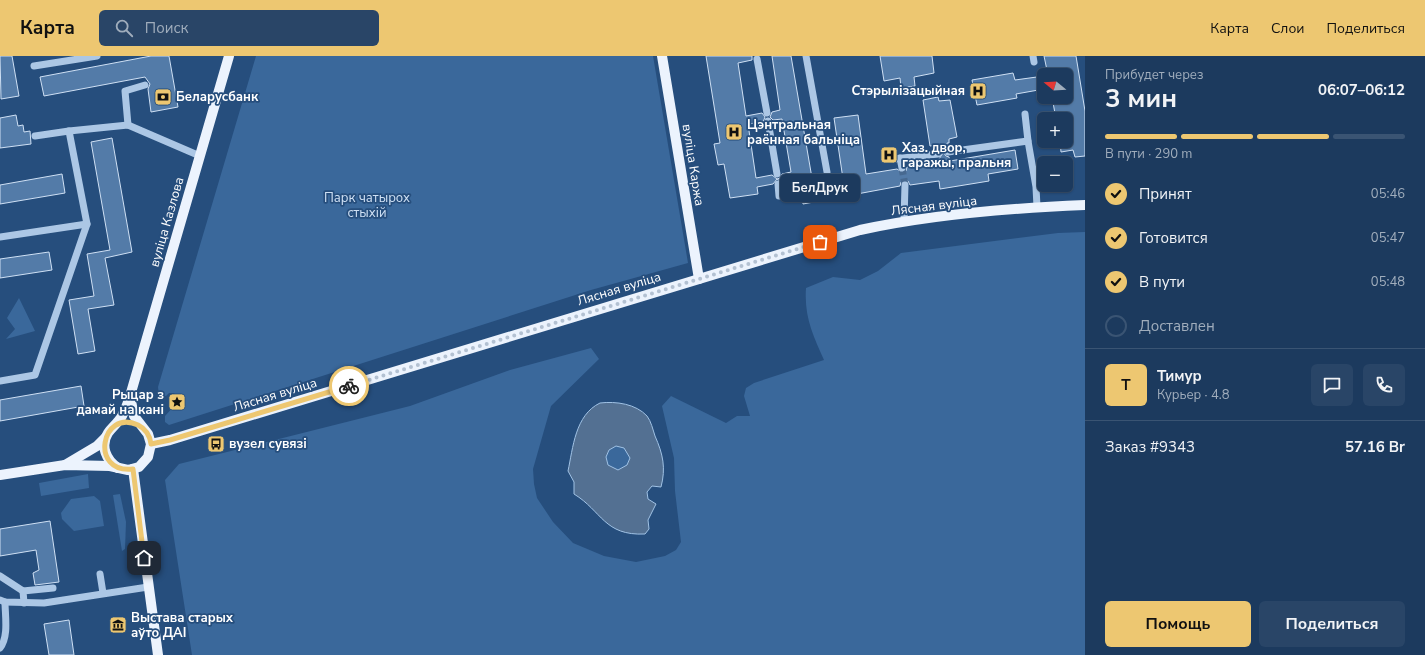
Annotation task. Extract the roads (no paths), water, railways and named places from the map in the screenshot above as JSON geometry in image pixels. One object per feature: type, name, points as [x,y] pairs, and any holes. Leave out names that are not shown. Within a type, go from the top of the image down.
[{"type":"main road","name":"вуліца Казлова","points":[[114,426],[122,415],[130,396],[229,56]]},
{"type":"main road","name":"вуліца Каржа","points":[[662,56],[699,279]]},
{"type":"main road","name":"Лясная вуліца","points":[[151,444],[170,440],[827,240],[904,220],[1037,207],[1085,205]]},
{"type":"main road","points":[[0,475],[65,464],[133,469],[144,463],[148,457],[151,444],[148,434],[140,426],[134,416],[130,396]]},
{"type":"main road","points":[[65,464],[97,446],[114,426],[127,422],[140,426]]},
{"type":"main road","points":[[105,438],[104,450],[106,456],[113,465],[118,468]]},
{"type":"main road","points":[[133,469],[158,655]]},
{"type":"lane","points":[[34,66],[97,56]]},
{"type":"lane","points":[[806,56],[827,172]]},
{"type":"lane","points":[[757,59],[766,113]]},
{"type":"lane","points":[[128,126],[126,91],[145,86]]},
{"type":"lane","points":[[1024,114],[1036,187],[1037,207]]},
{"type":"lane","points":[[768,121],[778,174]]},
{"type":"lane","points":[[35,136],[69,131],[128,126],[200,156]]},
{"type":"lane","points":[[0,381],[35,374],[87,224],[69,131]]},
{"type":"lane","points":[[948,152],[1028,141]]},
{"type":"lane","points":[[902,168],[897,159],[938,154]]},
{"type":"lane","points":[[778,184],[779,196]]},
{"type":"lane","points":[[904,220],[905,185]]},
{"type":"lane","points":[[0,237],[87,224]]},
{"type":"lane","points":[[100,574],[103,593]]},
{"type":"lane","points":[[0,576],[23,591],[52,588]]},
{"type":"lane","points":[[0,648],[3,644],[5,630],[2,601],[44,604],[103,593],[148,587]]},
{"type":"lane","points":[[23,591],[24,603]]},
{"type":"tunnel","points":[[902,168],[905,185]]},
{"type":"place","name":"Стэрылізацыйная","points":[[978,91]]},
{"type":"place","name":"Беларусбанк","points":[[163,97]]},
{"type":"place","name":"Цэнтральная раённая бальніца","points":[[734,132]]},
{"type":"place","name":"Хаз. двор, гаражы, пральня","points":[[889,155]]},
{"type":"place","name":"БелДрук","points":[[820,242]]},
{"type":"place","name":"Рыцар з дамай на кані","points":[[177,402]]},
{"type":"place","name":"вузел сувязі","points":[[216,444]]},
{"type":"place","name":"Выстава старых аўто ДАІ","points":[[118,625]]},
{"type":"park label","name":"Парк чатырох стыхій","points":[[367,206]]}]
